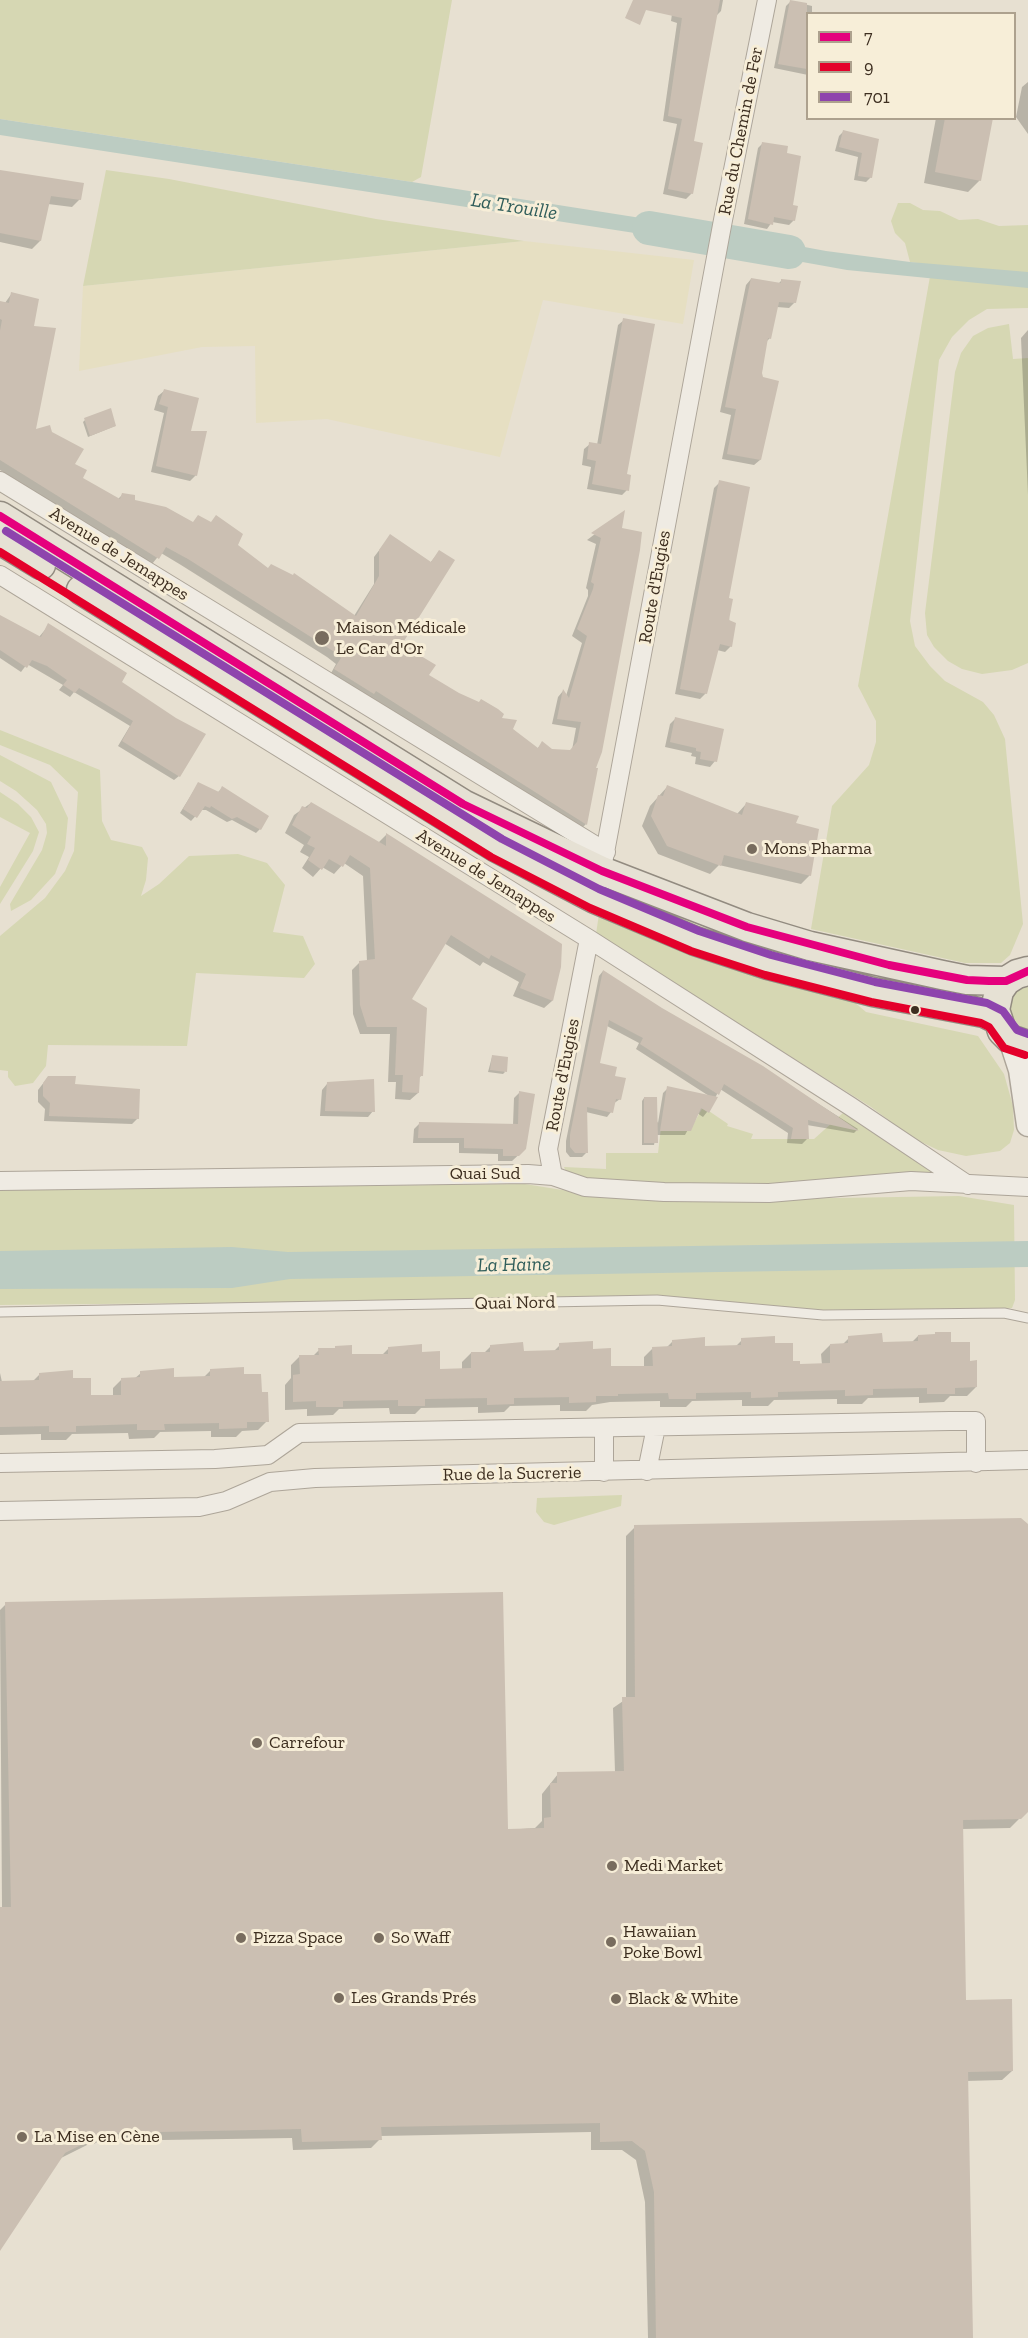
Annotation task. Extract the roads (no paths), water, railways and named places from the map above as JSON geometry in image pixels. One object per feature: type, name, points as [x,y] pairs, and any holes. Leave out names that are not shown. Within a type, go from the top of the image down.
[{"type":"main road","name":"Avenue de Jemappes","points":[[0,516],[463,804],[604,862],[747,927],[810,946],[942,975],[1017,976]]},
{"type":"main road","name":"Avenue de Jemappes","points":[[0,540],[452,821],[594,905],[768,965],[873,992],[984,1013],[1011,1034]]},
{"type":"main road","points":[[1011,1034],[995,1000],[1017,976]]},
{"type":"street","name":"Rue du Chemin de Fer","points":[[716,262],[767,0]]},
{"type":"street","name":"Route d'Eugies","points":[[594,905],[604,862],[716,262]]},
{"type":"street","name":"Avenue de Jemappes","points":[[0,481],[604,862]]},
{"type":"street","name":"Avenue de Jemappes","points":[[0,575],[589,939],[850,1106],[968,1185]]},
{"type":"street","name":"Route d'Eugies","points":[[553,1176],[548,1149],[589,939]]},
{"type":"street","points":[[1011,1034],[1020,1070],[1028,1125]]},
{"type":"street","name":"Quai Sud","points":[[0,1181],[425,1174],[553,1176],[585,1187],[664,1192],[769,1193],[911,1181],[1028,1187]]},
{"type":"street","points":[[0,1463],[214,1459],[268,1455],[299,1433],[976,1421],[976,1463]]},
{"type":"street","points":[[647,1471],[656,1427]]},
{"type":"street","points":[[604,1429],[604,1472]]},
{"type":"street","name":"Rue de la Sucrerie","points":[[0,1511],[199,1508],[226,1501],[270,1482],[315,1478],[1028,1460]]},
{"type":"lane","name":"Quai Nord","points":[[0,1312],[657,1300],[823,1315],[1004,1313],[1028,1318]]},
{"type":"water","points":[[0,119],[698,227],[693,242],[0,135]]},
{"type":"water","points":[[745,236],[826,251],[910,262],[1028,272],[1028,288],[847,270],[741,251]]},
{"type":"water","name":"La Haine","points":[[1028,1241],[1028,1267],[290,1279],[232,1288],[0,1289],[0,1251],[232,1247],[288,1252]]},
{"type":"waterway","name":"La Trouille","points":[[649,228],[789,252]]},
{"type":"place","name":"Maison Médicale Le Car d'Or","points":[[322,638]]},
{"type":"place","name":"Mons Pharma","points":[[752,849]]},
{"type":"place","name":"Carrefour","points":[[257,1743]]},
{"type":"place","name":"Medi Market","points":[[612,1866]]},
{"type":"place","name":"Pizza Space","points":[[241,1938]]},
{"type":"place","name":"So Waff","points":[[379,1938]]},
{"type":"place","name":"Hawaiian Poke Bowl","points":[[611,1942]]},
{"type":"place","name":"Les Grands Prés","points":[[339,1998]]},
{"type":"place","name":"Black & White","points":[[616,1999]]},
{"type":"place","name":"La Mise en Cène","points":[[22,2137]]}]
